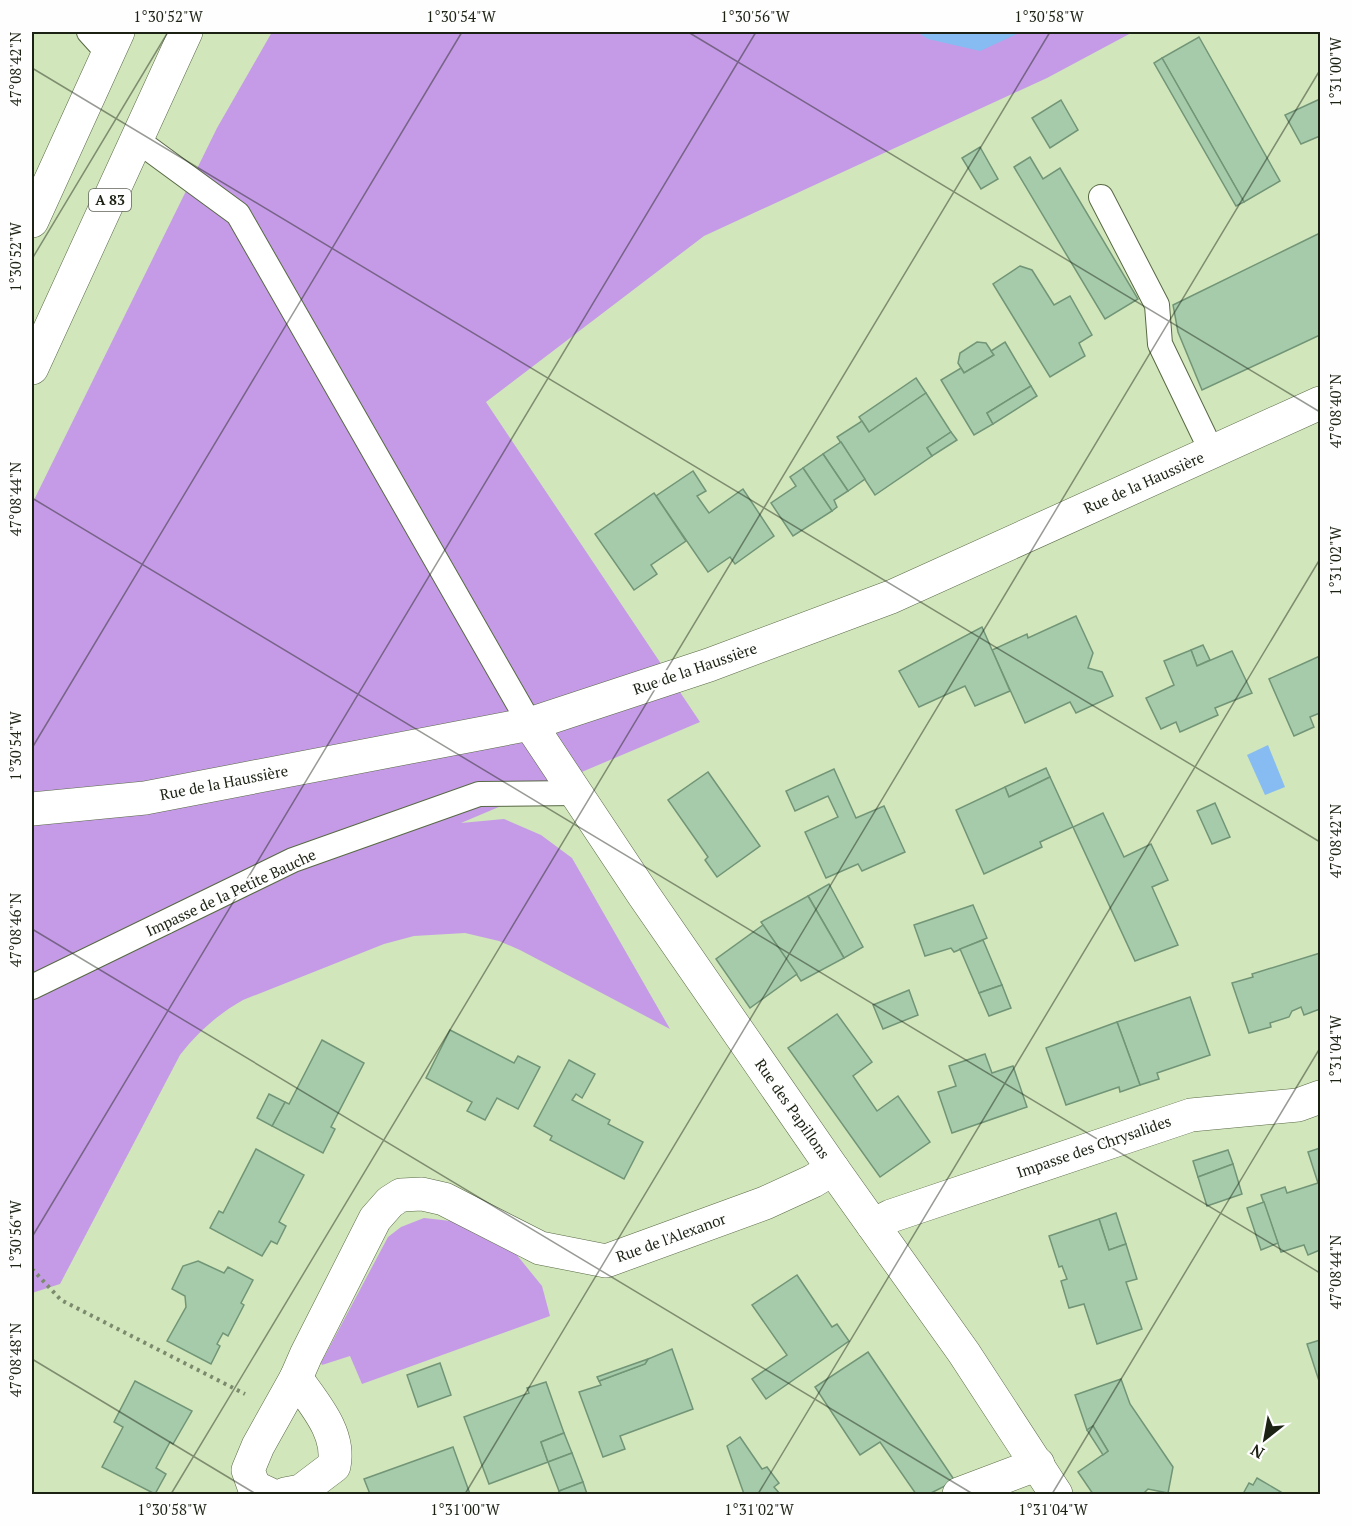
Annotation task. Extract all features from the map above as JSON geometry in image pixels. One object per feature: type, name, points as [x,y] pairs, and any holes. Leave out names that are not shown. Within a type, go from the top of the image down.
[{"type":"main road","name":"A 83","points":[[32,368],[186,32]]},
{"type":"main road","points":[[32,221],[105,39]]},
{"type":"main road","name":"Rue de la Haussière","points":[[32,809],[145,798],[530,724],[709,665],[891,597],[1320,403]]},
{"type":"main road","name":"Rue des Papillons","points":[[530,724],[833,1169],[964,1353],[1056,1494]]},
{"type":"main road","name":"Impasse des Chrysalides","points":[[873,1224],[1191,1115],[1298,1105],[1320,1097]]},
{"type":"main road","name":"Rue de l'Alexanor","points":[[269,1494],[254,1487],[248,1470],[258,1446],[296,1378],[375,1219],[390,1202],[401,1196],[422,1194],[444,1199],[540,1248],[606,1261],[765,1203],[833,1169]]},
{"type":"main road","points":[[285,1494],[301,1491],[334,1466],[336,1454],[333,1438],[318,1408],[296,1378]]},
{"type":"main road","points":[[959,1494],[1038,1464]]},
{"type":"lane","points":[[137,140],[238,214],[530,724]]},
{"type":"lane","points":[[1101,197],[1157,306],[1160,344],[1212,452]]},
{"type":"lane","name":"Impasse de la Petite Bauche","points":[[32,987],[293,860],[479,794],[576,793]]},
{"type":"path","points":[[32,1269],[61,1300],[277,1411]]},
{"type":"shaded area","points":[[272,32],[1133,32],[1047,78],[704,236],[486,402],[700,722],[461,823],[504,819],[541,835],[572,858],[670,1029],[520,950],[499,941],[465,933],[414,936],[384,944],[243,1000],[209,1024],[180,1055],[60,1284],[32,1293],[32,504],[217,128]]},
{"type":"shaded area","points":[[424,1218],[451,1221],[516,1254],[542,1286],[550,1316],[362,1384],[350,1356],[322,1365],[321,1363],[388,1237],[401,1227]]},
{"type":"water","points":[[917,32],[1021,32],[980,51],[928,39]]},
{"type":"water","points":[[1268,745],[1285,787],[1265,795],[1247,755]]},
{"type":"building","points":[[1199,37],[1280,181],[1244,202],[1162,58]]},
{"type":"building","points":[[1162,58],[1244,202],[1236,206],[1154,63]]},
{"type":"building","points":[[1320,99],[1320,136],[1301,144],[1285,115]]},
{"type":"building","points":[[1061,100],[1078,130],[1050,148],[1032,118]]},
{"type":"building","points":[[980,147],[998,179],[981,189],[962,158]]},
{"type":"building","points":[[1030,157],[1043,179],[1060,168],[1138,299],[1105,319],[1014,167]]},
{"type":"building","points":[[1320,233],[1320,335],[1202,390],[1178,332],[1173,305]]},
{"type":"building","points":[[1020,266],[1032,270],[1054,305],[1070,296],[1092,335],[1079,343],[1085,356],[1050,377],[993,284]]},
{"type":"building","points":[[977,342],[986,343],[994,355],[964,373],[958,363],[960,353]]},
{"type":"building","points":[[1005,342],[1031,386],[987,413],[993,424],[974,435],[941,380],[961,368],[964,373],[994,355],[991,351]]},
{"type":"building","points":[[916,378],[926,393],[869,432],[859,417]]},
{"type":"building","points":[[1031,386],[1037,396],[993,424],[987,413]]},
{"type":"building","points":[[926,393],[951,432],[927,448],[932,456],[875,495],[837,437],[862,421],[869,432]]},
{"type":"building","points":[[951,432],[957,440],[932,456],[927,448]]},
{"type":"building","points":[[841,442],[865,479],[848,491],[823,454]]},
{"type":"building","points":[[823,454],[848,491],[834,500],[837,507],[832,511],[803,468]]},
{"type":"building","points":[[803,468],[832,511],[793,536],[771,503],[796,486],[790,477]]},
{"type":"building","points":[[693,471],[706,491],[697,496],[709,513],[743,489],[774,536],[735,564],[730,557],[708,572],[656,496]]},
{"type":"building","points":[[654,493],[686,541],[651,565],[657,574],[634,590],[595,534]]},
{"type":"building","points":[[1076,616],[1093,653],[1088,668],[1102,672],[1113,696],[1076,713],[1070,702],[1025,723],[992,650],[1027,634],[1028,638]]},
{"type":"building","points":[[982,627],[1010,691],[975,706],[965,686],[919,707],[899,671]]},
{"type":"building","points":[[1203,645],[1210,660],[1197,666],[1191,650]]},
{"type":"building","points":[[1191,650],[1197,666],[1232,651],[1252,693],[1215,708],[1218,715],[1180,732],[1176,722],[1161,729],[1146,698],[1174,685],[1164,661]]},
{"type":"building","points":[[1320,656],[1320,713],[1310,717],[1314,727],[1294,736],[1269,679]]},
{"type":"building","points":[[1046,768],[1050,777],[1009,797],[1005,787]]},
{"type":"building","points":[[834,769],[856,818],[884,806],[905,852],[862,871],[858,864],[826,878],[805,832],[838,817],[828,796],[795,811],[786,791]]},
{"type":"building","points":[[708,772],[760,846],[717,877],[705,860],[708,857],[668,800]]},
{"type":"building","points":[[1050,777],[1073,827],[1040,842],[1042,847],[984,874],[956,810],[1005,787],[1009,797]]},
{"type":"building","points":[[1215,803],[1230,837],[1212,844],[1197,811]]},
{"type":"building","points":[[1103,813],[1124,857],[1151,844],[1168,880],[1152,887],[1178,945],[1135,961],[1073,827]]},
{"type":"building","points":[[829,884],[863,947],[844,958],[808,896]]},
{"type":"building","points":[[808,896],[844,958],[801,981],[761,922]]},
{"type":"building","points":[[973,905],[987,938],[954,952],[951,948],[925,956],[914,925]]},
{"type":"building","points":[[763,925],[797,974],[750,1008],[716,959]]},
{"type":"building","points":[[983,940],[1002,985],[979,993],[960,949]]},
{"type":"building","points":[[1320,953],[1320,1009],[1304,1015],[1301,1007],[1292,1011],[1289,1017],[1270,1023],[1271,1027],[1249,1033],[1232,983],[1253,977],[1252,974]]},
{"type":"building","points":[[1002,985],[1011,1008],[989,1016],[979,993]]},
{"type":"building","points":[[909,990],[918,1015],[883,1029],[873,1005]]},
{"type":"building","points":[[1190,997],[1210,1055],[1157,1073],[1159,1079],[1140,1085],[1117,1022]]},
{"type":"building","points":[[837,1014],[872,1062],[853,1076],[877,1111],[898,1096],[930,1142],[880,1177],[788,1048]]},
{"type":"building","points":[[1117,1022],[1140,1085],[1120,1092],[1119,1087],[1066,1105],[1046,1048]]},
{"type":"building","points":[[450,1030],[514,1063],[518,1056],[540,1067],[518,1109],[497,1098],[485,1120],[467,1111],[472,1102],[426,1078]]},
{"type":"building","points":[[322,1040],[364,1063],[331,1127],[335,1129],[323,1153],[272,1126],[285,1102],[289,1104]]},
{"type":"building","points":[[985,1054],[992,1073],[1013,1066],[1027,1107],[952,1133],[938,1092],[956,1086],[949,1066]]},
{"type":"building","points":[[569,1060],[595,1074],[582,1098],[576,1094],[572,1100],[610,1120],[608,1124],[643,1142],[624,1179],[550,1140],[552,1136],[534,1126]]},
{"type":"building","points":[[269,1094],[285,1102],[272,1126],[257,1118]]},
{"type":"building","points":[[1320,1148],[1320,1250],[1308,1255],[1304,1245],[1281,1252],[1261,1195],[1285,1187],[1287,1193],[1318,1183],[1308,1152]]},
{"type":"building","points":[[256,1149],[304,1175],[279,1222],[286,1226],[277,1244],[271,1241],[262,1256],[210,1228],[219,1211],[223,1213]]},
{"type":"building","points":[[1228,1150],[1233,1164],[1198,1177],[1193,1161]]},
{"type":"building","points":[[1233,1164],[1242,1194],[1207,1206],[1198,1177]]},
{"type":"building","points":[[1264,1202],[1278,1243],[1261,1250],[1247,1208]]},
{"type":"building","points":[[1116,1213],[1126,1244],[1109,1250],[1099,1219]]},
{"type":"building","points":[[1099,1219],[1109,1250],[1126,1244],[1137,1279],[1126,1282],[1142,1329],[1097,1344],[1084,1304],[1069,1308],[1061,1281],[1067,1279],[1062,1266],[1059,1267],[1049,1236]]},
{"type":"building","points":[[198,1261],[224,1273],[228,1267],[253,1280],[241,1303],[244,1305],[228,1336],[223,1333],[217,1344],[220,1346],[211,1364],[167,1341],[186,1307],[185,1296],[172,1289],[183,1266]]},
{"type":"building","points":[[797,1275],[832,1327],[837,1324],[849,1341],[766,1399],[752,1379],[787,1355],[752,1305]]},
{"type":"building","points":[[1320,1340],[1320,1384],[1307,1344]]},
{"type":"building","points":[[672,1349],[693,1409],[620,1436],[625,1449],[603,1457],[579,1392],[601,1385],[599,1381],[645,1364],[648,1359]]},
{"type":"building","points":[[868,1352],[955,1481],[929,1494],[916,1494],[880,1442],[860,1455],[815,1387]]},
{"type":"building","points":[[648,1359],[645,1364],[599,1381],[597,1377]]},
{"type":"building","points":[[440,1363],[451,1395],[418,1407],[407,1375]]},
{"type":"building","points":[[1121,1379],[1130,1404],[1173,1467],[1168,1493],[1148,1489],[1143,1494],[1093,1494],[1078,1472],[1108,1451],[1093,1426],[1087,1430],[1075,1395]]},
{"type":"building","points":[[135,1381],[192,1411],[173,1444],[170,1442],[156,1468],[166,1474],[155,1494],[102,1467],[123,1427],[114,1422]]},
{"type":"building","points":[[546,1382],[564,1433],[541,1442],[548,1462],[489,1484],[464,1417],[529,1393],[527,1388]]},
{"type":"building","points":[[1093,1426],[1108,1451],[1103,1455],[1087,1430]]},
{"type":"building","points":[[564,1433],[572,1453],[548,1462],[541,1442]]},
{"type":"building","points":[[740,1437],[762,1469],[767,1467],[779,1483],[774,1487],[780,1494],[744,1494],[727,1446]]},
{"type":"building","points":[[453,1447],[470,1494],[370,1494],[364,1479]]},
{"type":"building","points":[[572,1453],[583,1482],[559,1491],[548,1462]]},
{"type":"building","points":[[1257,1478],[1281,1492],[1280,1494],[1243,1494],[1249,1483],[1253,1485]]},
{"type":"building","points":[[583,1482],[587,1494],[561,1494],[559,1491]]}]
